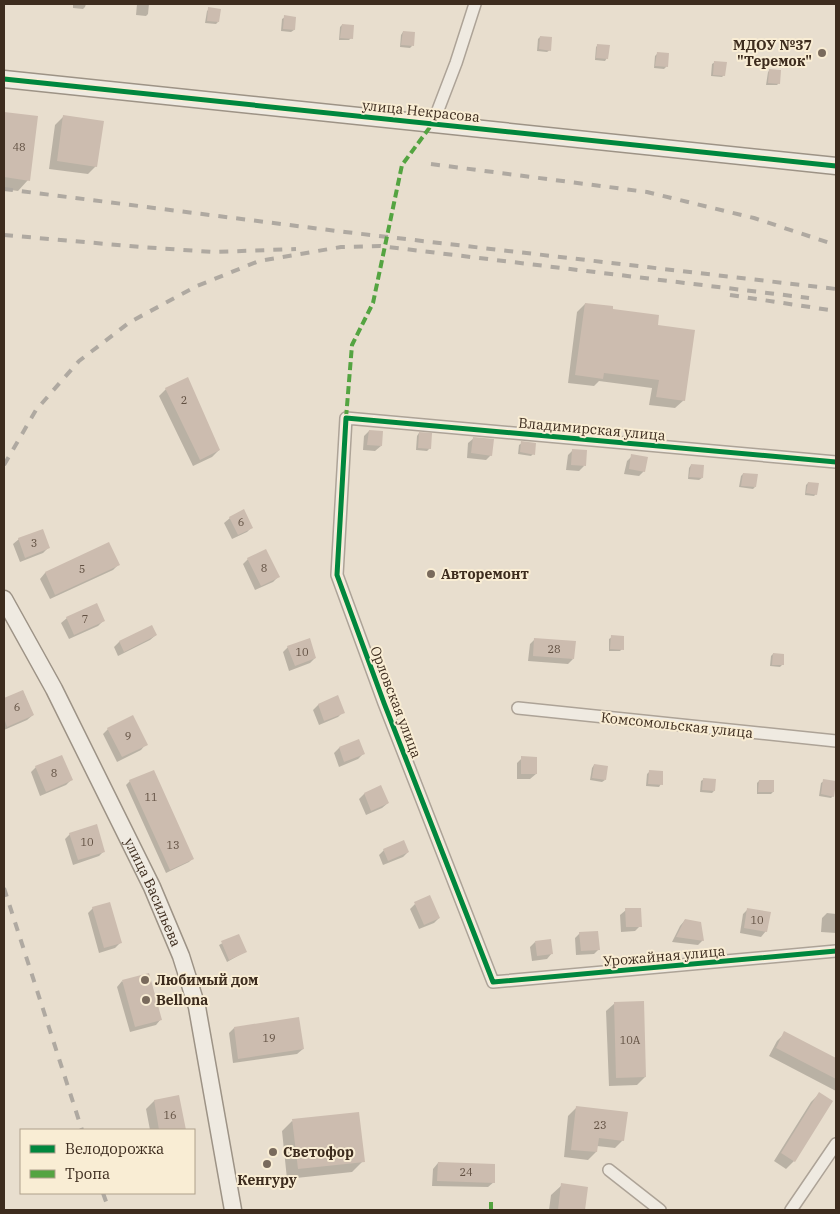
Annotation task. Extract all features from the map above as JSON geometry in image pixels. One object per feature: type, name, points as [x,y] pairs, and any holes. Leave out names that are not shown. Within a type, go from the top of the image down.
[{"type":"street","points":[[433,123],[456,63],[475,4]]},
{"type":"street","name":"улица Некрасова","points":[[4,79],[836,166]]},
{"type":"street","name":"Владимирская улица","points":[[346,418],[836,462]]},
{"type":"street","name":"Орловская улица","points":[[346,418],[337,576],[384,703],[493,982]]},
{"type":"street","name":"улица Васильева","points":[[4,599],[54,689],[152,887],[181,956],[197,1007],[233,1210]]},
{"type":"street","name":"Комсомольская улица","points":[[518,708],[836,741]]},
{"type":"street","name":"Урожайная улица","points":[[493,982],[836,951]]},
{"type":"street","points":[[791,1210],[836,1144]]},
{"type":"street","points":[[609,1170],[660,1210]]},
{"type":"building","points":[[208,7],[221,9],[219,22],[207,21]]},
{"type":"building","points":[[284,15],[296,17],[295,30],[283,29]]},
{"type":"building","points":[[342,24],[354,25],[353,39],[340,38]]},
{"type":"building","points":[[403,31],[415,32],[414,46],[401,45]]},
{"type":"building","points":[[540,36],[552,37],[551,51],[539,49]]},
{"type":"building","points":[[597,44],[610,45],[608,59],[596,58]]},
{"type":"building","points":[[657,52],[669,53],[668,67],[655,66]]},
{"type":"building","points":[[714,61],[727,62],[725,76],[713,75]]},
{"type":"building","points":[[769,69],[781,70],[780,84],[768,83]]},
{"type":"building","points":[[4,112],[38,116],[30,181],[4,177]]},
{"type":"building","points":[[63,115],[104,121],[97,167],[57,161]]},
{"type":"building","points":[[585,303],[613,306],[613,309],[659,315],[658,325],[695,330],[685,401],[656,397],[659,380],[604,373],[603,379],[575,375]]},
{"type":"building","points":[[188,377],[220,450],[200,460],[165,388]]},
{"type":"building","points":[[369,430],[383,431],[382,446],[367,445]]},
{"type":"building","points":[[419,432],[432,433],[431,449],[418,448]]},
{"type":"building","points":[[473,437],[494,439],[492,456],[471,453]]},
{"type":"building","points":[[521,441],[536,443],[535,455],[520,452]]},
{"type":"building","points":[[572,449],[587,450],[586,466],[571,465]]},
{"type":"building","points":[[631,454],[648,457],[645,472],[629,469]]},
{"type":"building","points":[[691,464],[704,465],[703,478],[689,477]]},
{"type":"building","points":[[743,473],[758,474],[756,487],[741,486]]},
{"type":"building","points":[[808,482],[819,483],[817,495],[806,493]]},
{"type":"building","points":[[244,509],[253,528],[238,535],[229,517]]},
{"type":"building","points":[[43,529],[50,548],[25,558],[18,538]]},
{"type":"building","points":[[109,542],[120,565],[55,595],[45,572]]},
{"type":"building","points":[[266,549],[280,577],[261,586],[247,558]]},
{"type":"building","points":[[97,603],[105,621],[74,635],[66,617]]},
{"type":"building","points":[[152,625],[157,635],[124,652],[119,641]]},
{"type":"building","points":[[611,635],[624,636],[624,650],[610,649]]},
{"type":"building","points":[[310,638],[316,658],[295,666],[287,646]]},
{"type":"building","points":[[534,638],[576,641],[574,659],[533,656]]},
{"type":"building","points":[[773,653],[784,654],[784,665],[772,665]]},
{"type":"building","points":[[23,690],[34,715],[7,727],[4,718],[4,698]]},
{"type":"building","points":[[338,695],[345,713],[324,721],[318,704]]},
{"type":"building","points":[[133,715],[148,745],[122,757],[107,728]]},
{"type":"building","points":[[359,739],[365,754],[344,762],[339,747]]},
{"type":"building","points":[[62,755],[73,780],[46,792],[35,766]]},
{"type":"building","points":[[521,756],[537,757],[537,774],[521,774]]},
{"type":"building","points":[[594,764],[608,766],[606,780],[592,778]]},
{"type":"building","points":[[154,770],[194,859],[170,870],[129,780]]},
{"type":"building","points":[[649,770],[663,771],[663,785],[648,784]]},
{"type":"building","points":[[703,778],[716,779],[715,791],[702,790]]},
{"type":"building","points":[[823,779],[836,781],[834,797],[821,794]]},
{"type":"building","points":[[759,780],[774,780],[774,792],[758,792]]},
{"type":"building","points":[[381,785],[389,803],[371,811],[364,793]]},
{"type":"building","points":[[97,824],[105,852],[78,860],[69,833]]},
{"type":"building","points":[[404,840],[409,852],[388,861],[383,849]]},
{"type":"building","points":[[430,895],[440,918],[424,925],[414,902]]},
{"type":"building","points":[[110,902],[122,943],[104,948],[92,907]]},
{"type":"building","points":[[625,908],[641,908],[642,927],[626,927]]},
{"type":"building","points":[[747,908],[771,912],[767,932],[744,928]]},
{"type":"building","points":[[685,919],[701,922],[704,941],[676,937]]},
{"type":"building","points":[[598,931],[600,950],[581,951],[579,932]]},
{"type":"building","points":[[239,934],[247,952],[229,960],[221,941]]},
{"type":"building","points":[[551,939],[553,954],[537,956],[535,941]]},
{"type":"building","points":[[149,973],[162,1020],[135,1027],[122,980]]},
{"type":"building","points":[[644,1001],[646,1077],[616,1078],[614,1002]]},
{"type":"building","points":[[299,1017],[304,1049],[238,1059],[234,1027]]},
{"type":"building","points":[[784,1031],[836,1058],[836,1079],[776,1048]]},
{"type":"building","points":[[819,1092],[833,1101],[795,1162],[781,1153]]},
{"type":"building","points":[[179,1095],[186,1129],[159,1129],[154,1100]]},
{"type":"building","points":[[576,1106],[628,1112],[624,1141],[599,1138],[597,1152],[571,1150]]},
{"type":"building","points":[[359,1112],[365,1162],[298,1169],[292,1119]]},
{"type":"building","points":[[438,1162],[495,1164],[495,1183],[437,1181]]},
{"type":"building","points":[[561,1183],[588,1187],[585,1210],[558,1210]]},
{"type":"railway","points":[[431,164],[647,192],[754,218],[836,245]]},
{"type":"railway","points":[[4,189],[345,232],[836,289]]},
{"type":"railway","points":[[4,235],[214,252],[296,249]]},
{"type":"railway","points":[[4,465],[36,410],[79,361],[130,322],[197,286],[259,261],[341,247],[380,246],[809,298]]},
{"type":"railway","points":[[730,295],[836,311]]},
{"type":"railway","points":[[4,888],[82,1129]]},
{"type":"railway","points":[[103,1194],[109,1210]]},
{"type":"marked path","points":[[346,418],[352,345],[373,303],[402,165],[433,123]]},
{"type":"marked path","points":[[491,1199],[491,1210]]},
{"type":"cycle path","points":[[4,79],[836,166]]},
{"type":"cycle path","points":[[836,462],[346,418],[337,575],[384,703],[493,982],[836,951]]},
{"type":"place","name":"МДОУ №37 \"Теремок\"","points":[[822,53]]},
{"type":"place","name":"Авторемонт","points":[[431,574]]},
{"type":"place","name":"Любимый дом","points":[[145,980]]},
{"type":"place","name":"Bellona","points":[[146,1000]]},
{"type":"place","name":"Светофор","points":[[273,1152]]},
{"type":"place","name":"Кенгуру","points":[[267,1164]]}]
